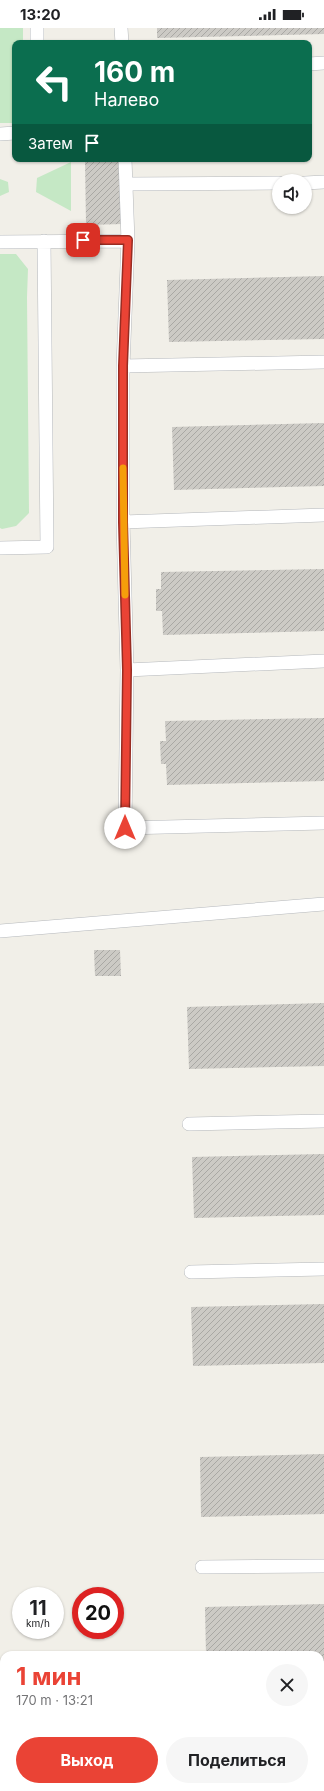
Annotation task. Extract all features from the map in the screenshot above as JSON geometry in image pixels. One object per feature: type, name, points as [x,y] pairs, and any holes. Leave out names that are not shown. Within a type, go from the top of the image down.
[{"type":"lane","points":[[37,28],[37,40]]},
{"type":"lane","points":[[121,28],[122,40]]},
{"type":"lane","points":[[312,64],[324,63]]},
{"type":"lane","points":[[0,134],[12,133]]},
{"type":"lane","points":[[125,162],[128,240],[123,366],[123,522],[127,670],[125,828],[324,823]]},
{"type":"lane","points":[[312,183],[324,182]]},
{"type":"lane","points":[[126,184],[272,183]]},
{"type":"lane","points":[[0,242],[44,240],[128,240]]},
{"type":"lane","points":[[0,548],[47,547],[44,240]]},
{"type":"lane","points":[[123,366],[324,362]]},
{"type":"lane","points":[[123,522],[324,516]]},
{"type":"lane","points":[[127,670],[324,661]]},
{"type":"lane","points":[[0,931],[324,904]]},
{"type":"lane","points":[[189,1124],[324,1121]]},
{"type":"lane","points":[[191,1272],[324,1269]]},
{"type":"lane","points":[[202,1567],[324,1566]]},
{"type":"green space","points":[[0,28],[23,28],[23,40],[12,40],[12,123],[0,123]]},
{"type":"green space","points":[[71,162],[71,211],[36,192],[37,178]]},
{"type":"green space","points":[[0,179],[8,182],[9,192],[0,196]]},
{"type":"green space","points":[[0,254],[16,254],[28,269],[29,513],[16,526],[2,529],[0,528]]},
{"type":"building","points":[[157,28],[324,28],[324,34],[157,38]]},
{"type":"building","points":[[85,162],[122,162],[124,224],[86,225]]},
{"type":"building","points":[[324,276],[324,339],[169,342],[167,280]]},
{"type":"building","points":[[324,423],[324,486],[174,490],[172,427]]},
{"type":"building","points":[[324,569],[324,631],[163,635],[162,611],[156,611],[156,589],[161,589],[161,572]]},
{"type":"building","points":[[324,718],[324,781],[167,785],[166,764],[161,764],[160,741],[166,741],[165,721]]},
{"type":"building","points":[[94,950],[120,950],[121,976],[95,976]]},
{"type":"building","points":[[324,1003],[324,1066],[189,1069],[187,1007]]},
{"type":"building","points":[[324,1154],[324,1215],[194,1218],[192,1157]]},
{"type":"building","points":[[324,1304],[324,1363],[193,1366],[191,1307]]},
{"type":"building","points":[[324,1454],[324,1514],[201,1517],[200,1457]]},
{"type":"building","points":[[324,1604],[324,1651],[206,1651],[205,1607]]},
{"type":"slow traffic","points":[[123,468],[125,595]]},
{"type":"route","points":[[83,240],[128,240],[123,366],[123,522],[127,670],[125,828]]}]
